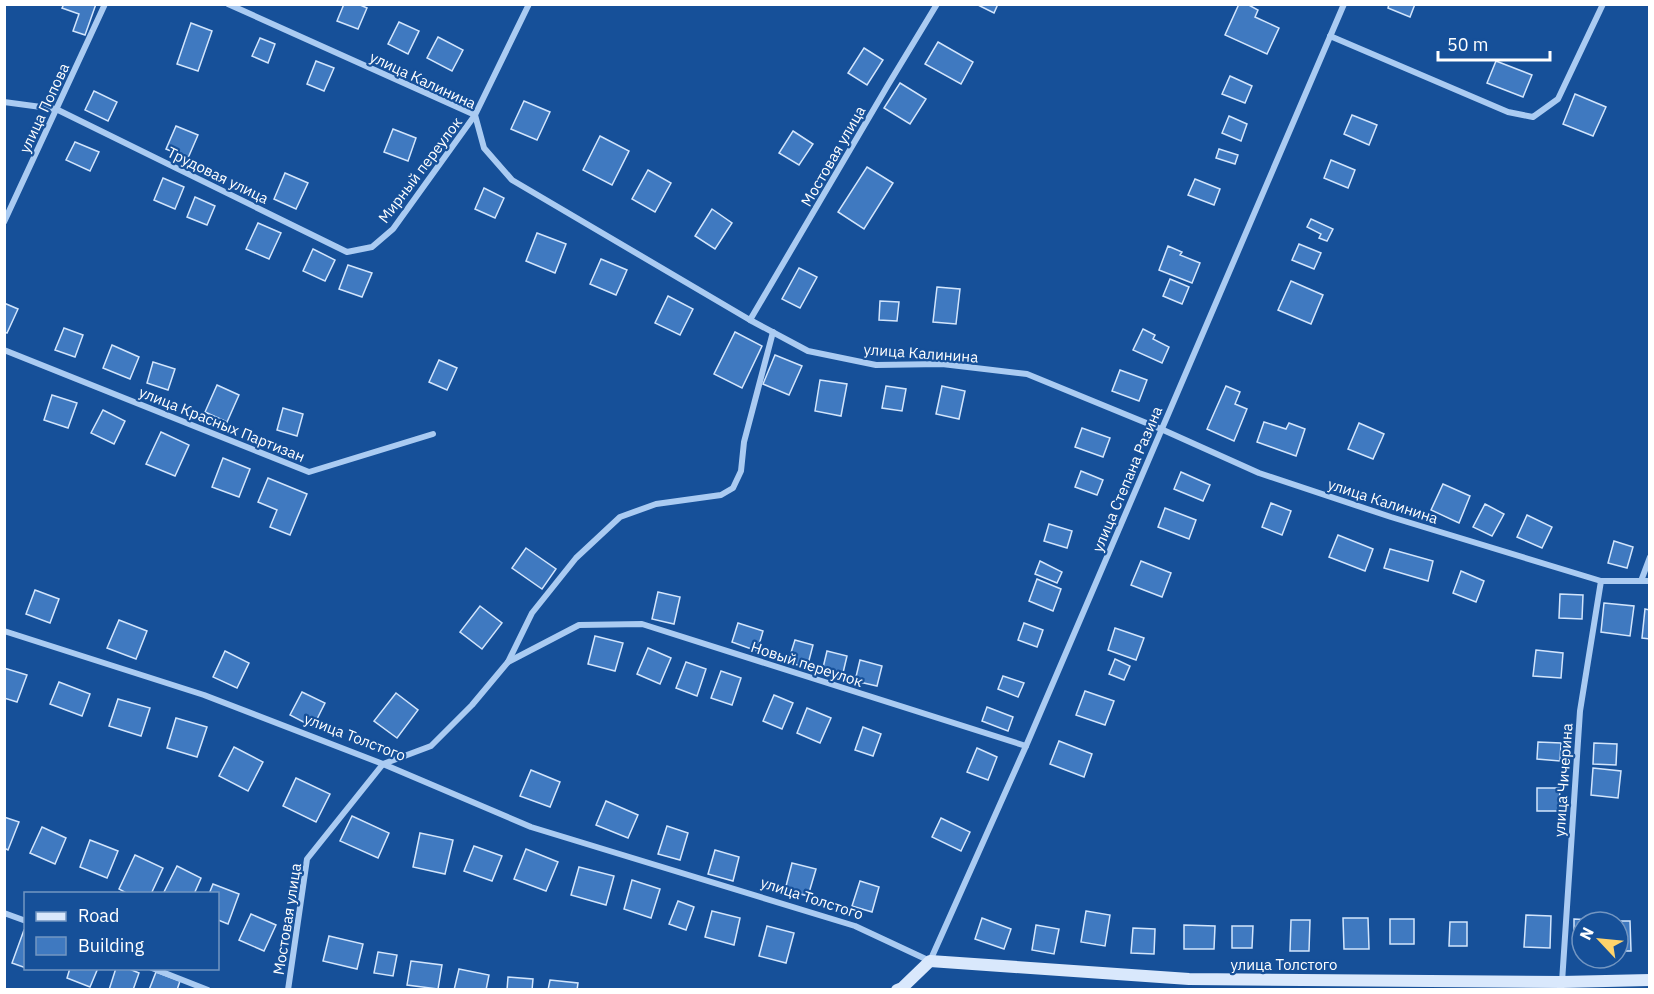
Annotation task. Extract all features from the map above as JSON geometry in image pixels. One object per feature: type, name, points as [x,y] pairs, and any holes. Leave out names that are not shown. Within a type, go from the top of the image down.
[{"type":"main road","name":"улица Толстого","points":[[930,961],[1189,979],[1562,982],[1650,980]]},
{"type":"main road","points":[[900,989],[930,961]]},
{"type":"street","name":"улица Попова","points":[[4,222],[105,4]]},
{"type":"street","name":"улица Калинина","points":[[228,4],[475,116],[484,148],[513,180],[750,320],[808,351],[876,365],[942,364],[1027,374],[1161,429],[1259,473],[1391,517],[1601,581],[1650,580]]},
{"type":"street","name":"Мирный переулок","points":[[372,247],[393,229],[475,116],[529,4]]},
{"type":"street","name":"Мостовая улица","points":[[750,320],[938,4]]},
{"type":"street","points":[[1330,36],[1508,112],[1533,117],[1558,99],[1603,4]]},
{"type":"street","name":"улица Степана Разина","points":[[930,961],[1026,746],[1343,5]]},
{"type":"street","name":"Трудовая улица","points":[[4,102],[56,109],[347,252],[372,247]]},
{"type":"street","points":[[382,764],[431,746],[472,705],[508,662],[532,613],[576,558],[620,518],[656,504],[721,495],[733,488],[741,471],[744,442],[773,332]]},
{"type":"street","name":"улица Красных Партизан","points":[[4,350],[309,472],[433,434]]},
{"type":"street","points":[[1641,580],[1650,557]]},
{"type":"street","name":"улица Чичерина","points":[[1562,982],[1580,711],[1601,581]]},
{"type":"street","name":"Новый переулок","points":[[508,662],[579,625],[642,624],[1026,746]]},
{"type":"street","name":"улица Толстого","points":[[4,631],[204,695],[382,764],[531,827],[855,926],[930,961]]},
{"type":"street","name":"Мостовая улица","points":[[288,990],[307,859],[382,764]]},
{"type":"street","points":[[4,913],[24,920]]},
{"type":"street","points":[[155,970],[208,990]]},
{"type":"building","points":[[64,4],[96,4],[85,35],[73,31],[79,14],[62,8]]},
{"type":"building","points":[[344,4],[358,4],[367,8],[358,29],[337,21]]},
{"type":"building","points":[[976,4],[998,4],[994,13]]},
{"type":"building","points":[[1239,4],[1247,4],[1258,10],[1255,17],[1279,28],[1267,54],[1225,35]]},
{"type":"building","points":[[1389,4],[1415,4],[1410,17],[1388,8]]},
{"type":"building","points":[[399,22],[419,31],[408,54],[388,44]]},
{"type":"building","points":[[191,23],[212,31],[198,71],[177,64]]},
{"type":"building","points":[[438,37],[463,50],[452,71],[427,58]]},
{"type":"building","points":[[260,38],[275,44],[268,63],[252,56]]},
{"type":"building","points":[[938,42],[973,62],[961,84],[925,64]]},
{"type":"building","points":[[864,48],[883,60],[867,85],[848,73]]},
{"type":"building","points":[[316,61],[334,68],[324,91],[307,84]]},
{"type":"building","points":[[1496,61],[1532,75],[1523,97],[1487,83]]},
{"type":"building","points":[[1230,76],[1252,86],[1245,103],[1222,94]]},
{"type":"building","points":[[900,83],[926,99],[910,124],[884,108]]},
{"type":"building","points":[[94,91],[117,102],[108,121],[85,110]]},
{"type":"building","points":[[1575,94],[1606,107],[1593,136],[1563,124]]},
{"type":"building","points":[[524,101],[550,112],[537,140],[511,129]]},
{"type":"building","points":[[1352,115],[1377,125],[1369,145],[1344,134]]},
{"type":"building","points":[[1229,116],[1247,124],[1241,141],[1222,133]]},
{"type":"building","points":[[176,126],[198,135],[188,158],[166,149]]},
{"type":"building","points":[[393,129],[416,138],[408,161],[384,152]]},
{"type":"building","points":[[793,131],[813,144],[799,165],[779,153]]},
{"type":"building","points":[[600,136],[629,151],[612,185],[583,170]]},
{"type":"building","points":[[75,142],[99,152],[90,171],[66,160]]},
{"type":"building","points":[[1219,149],[1238,155],[1235,164],[1216,158]]},
{"type":"building","points":[[1331,160],[1355,170],[1348,188],[1324,178]]},
{"type":"building","points":[[867,167],[893,183],[864,229],[838,212]]},
{"type":"building","points":[[648,170],[671,183],[655,212],[632,199]]},
{"type":"building","points":[[285,173],[308,183],[296,209],[274,199]]},
{"type":"building","points":[[163,178],[184,187],[175,209],[154,200]]},
{"type":"building","points":[[1195,179],[1220,189],[1214,205],[1188,195]]},
{"type":"building","points":[[484,188],[504,198],[495,218],[475,209]]},
{"type":"building","points":[[195,197],[215,206],[207,225],[187,217]]},
{"type":"building","points":[[712,209],[732,223],[715,249],[695,236]]},
{"type":"building","points":[[1311,219],[1333,229],[1327,241],[1319,238],[1321,234],[1307,227]]},
{"type":"building","points":[[258,223],[281,233],[269,259],[246,249]]},
{"type":"building","points":[[537,233],[566,244],[555,273],[526,261]]},
{"type":"building","points":[[1299,244],[1321,253],[1314,269],[1292,260]]},
{"type":"building","points":[[1168,246],[1182,252],[1180,255],[1200,263],[1192,283],[1159,270]]},
{"type":"building","points":[[313,249],[335,260],[325,281],[303,271]]},
{"type":"building","points":[[601,259],[627,270],[616,295],[590,284]]},
{"type":"building","points":[[348,265],[372,273],[362,297],[339,289]]},
{"type":"building","points":[[799,268],[817,277],[800,308],[782,299]]},
{"type":"building","points":[[1170,279],[1189,287],[1182,304],[1163,296]]},
{"type":"building","points":[[1291,281],[1323,295],[1311,324],[1278,310]]},
{"type":"building","points":[[937,287],[960,289],[956,324],[933,322]]},
{"type":"building","points":[[668,296],[693,309],[680,335],[655,323]]},
{"type":"building","points":[[880,301],[899,302],[897,321],[879,320]]},
{"type":"building","points":[[4,303],[18,309],[7,333],[4,332]]},
{"type":"building","points":[[64,328],[83,335],[75,357],[55,350]]},
{"type":"building","points":[[1143,329],[1155,335],[1153,339],[1169,347],[1162,363],[1133,350]]},
{"type":"building","points":[[735,332],[762,346],[742,388],[714,374]]},
{"type":"building","points":[[112,345],[139,357],[130,379],[103,368]]},
{"type":"building","points":[[775,355],[802,366],[789,395],[763,384]]},
{"type":"building","points":[[439,360],[457,368],[447,390],[429,382]]},
{"type":"building","points":[[153,362],[175,369],[168,390],[147,383]]},
{"type":"building","points":[[1120,370],[1147,380],[1139,401],[1112,391]]},
{"type":"building","points":[[820,380],[847,384],[841,416],[815,411]]},
{"type":"building","points":[[217,385],[239,395],[227,422],[205,412]]},
{"type":"building","points":[[886,386],[906,389],[902,411],[882,408]]},
{"type":"building","points":[[942,386],[965,391],[959,419],[936,414]]},
{"type":"building","points":[[1226,386],[1240,392],[1235,404],[1247,409],[1234,441],[1207,429]]},
{"type":"building","points":[[52,395],[77,403],[68,428],[44,420]]},
{"type":"building","points":[[283,408],[303,414],[297,436],[277,430]]},
{"type":"building","points":[[103,410],[125,421],[114,444],[91,433]]},
{"type":"building","points":[[1264,422],[1286,429],[1289,423],[1305,429],[1296,456],[1257,442]]},
{"type":"building","points":[[1359,423],[1384,434],[1373,459],[1348,449]]},
{"type":"building","points":[[1082,428],[1110,438],[1103,457],[1075,447]]},
{"type":"building","points":[[161,432],[189,445],[175,476],[146,464]]},
{"type":"building","points":[[223,458],[250,469],[239,497],[212,487]]},
{"type":"building","points":[[1081,471],[1103,480],[1097,495],[1075,487]]},
{"type":"building","points":[[1181,472],[1210,485],[1203,501],[1174,489]]},
{"type":"building","points":[[268,478],[307,494],[290,535],[270,527],[277,510],[258,502]]},
{"type":"building","points":[[1443,484],[1470,496],[1459,523],[1431,510]]},
{"type":"building","points":[[1271,503],[1291,511],[1282,535],[1262,527]]},
{"type":"building","points":[[1485,504],[1504,514],[1492,536],[1473,527]]},
{"type":"building","points":[[1165,508],[1196,520],[1189,539],[1158,527]]},
{"type":"building","points":[[1527,515],[1552,527],[1542,548],[1517,537]]},
{"type":"building","points":[[1049,524],[1072,531],[1067,548],[1044,541]]},
{"type":"building","points":[[1338,535],[1373,549],[1365,571],[1329,557]]},
{"type":"building","points":[[1614,541],[1633,547],[1627,568],[1608,563]]},
{"type":"building","points":[[526,548],[556,569],[542,589],[512,568]]},
{"type":"building","points":[[1390,549],[1433,561],[1428,581],[1384,568]]},
{"type":"building","points":[[1040,561],[1062,572],[1057,583],[1035,574]]},
{"type":"building","points":[[1141,561],[1171,573],[1162,597],[1131,585]]},
{"type":"building","points":[[1461,571],[1484,581],[1476,602],[1453,593]]},
{"type":"building","points":[[1037,579],[1061,589],[1053,611],[1029,601]]},
{"type":"building","points":[[35,590],[59,599],[50,623],[26,614]]},
{"type":"building","points":[[658,592],[680,597],[674,624],[652,619]]},
{"type":"building","points":[[1560,594],[1583,595],[1582,619],[1559,618]]},
{"type":"building","points":[[1604,603],[1634,606],[1630,636],[1601,632]]},
{"type":"building","points":[[480,606],[502,623],[482,649],[460,632]]},
{"type":"building","points":[[1645,609],[1650,610],[1650,639],[1642,638]]},
{"type":"building","points":[[119,620],[147,631],[136,659],[107,648]]},
{"type":"building","points":[[738,623],[763,631],[757,651],[732,642]]},
{"type":"building","points":[[1024,623],[1043,630],[1037,647],[1018,640]]},
{"type":"building","points":[[1115,628],[1144,638],[1136,660],[1108,650]]},
{"type":"building","points":[[595,636],[623,643],[615,671],[588,664]]},
{"type":"building","points":[[795,640],[813,645],[807,668],[788,662]]},
{"type":"building","points":[[648,648],[671,658],[660,684],[637,674]]},
{"type":"building","points":[[1536,650],[1563,653],[1561,678],[1533,676]]},
{"type":"building","points":[[225,651],[249,663],[237,688],[213,677]]},
{"type":"building","points":[[827,651],[847,656],[842,677],[822,672]]},
{"type":"building","points":[[1115,659],[1130,666],[1124,680],[1109,674]]},
{"type":"building","points":[[860,660],[882,666],[877,686],[855,681]]},
{"type":"building","points":[[686,662],[706,669],[697,696],[676,688]]},
{"type":"building","points":[[4,668],[27,675],[17,702],[4,698]]},
{"type":"building","points":[[721,671],[741,678],[732,705],[711,698]]},
{"type":"building","points":[[1003,676],[1024,683],[1018,697],[998,689]]},
{"type":"building","points":[[59,682],[90,694],[82,716],[50,704]]},
{"type":"building","points":[[1085,691],[1114,701],[1105,725],[1076,715]]},
{"type":"building","points":[[302,692],[325,703],[313,727],[290,715]]},
{"type":"building","points":[[396,693],[418,710],[397,738],[374,721]]},
{"type":"building","points":[[774,695],[793,703],[782,729],[763,721]]},
{"type":"building","points":[[118,699],[150,708],[141,736],[109,726]]},
{"type":"building","points":[[987,707],[1013,717],[1008,731],[982,721]]},
{"type":"building","points":[[807,708],[831,718],[820,743],[797,733]]},
{"type":"building","points":[[176,718],[207,727],[197,757],[167,748]]},
{"type":"building","points":[[863,727],[881,734],[873,756],[855,750]]},
{"type":"building","points":[[1059,741],[1092,754],[1084,777],[1050,764]]},
{"type":"building","points":[[1538,742],[1561,743],[1560,761],[1537,759]]},
{"type":"building","points":[[1594,743],[1617,744],[1616,765],[1593,764]]},
{"type":"building","points":[[234,747],[263,762],[248,791],[219,776]]},
{"type":"building","points":[[977,748],[997,757],[988,780],[967,772]]},
{"type":"building","points":[[1593,768],[1621,771],[1618,798],[1591,795]]},
{"type":"building","points":[[531,770],[560,782],[550,807],[520,796]]},
{"type":"building","points":[[296,778],[330,794],[316,822],[283,806]]},
{"type":"building","points":[[1537,788],[1560,788],[1559,811],[1537,811]]},
{"type":"building","points":[[606,801],[638,815],[628,838],[596,825]]},
{"type":"building","points":[[352,816],[389,833],[378,858],[340,841]]},
{"type":"building","points":[[4,817],[19,822],[8,850],[4,848]]},
{"type":"building","points":[[941,818],[970,832],[961,851],[932,837]]},
{"type":"building","points":[[667,826],[688,833],[680,860],[658,854]]},
{"type":"building","points":[[42,827],[66,838],[55,864],[30,853]]},
{"type":"building","points":[[420,833],[453,840],[445,874],[413,867]]},
{"type":"building","points":[[90,840],[118,851],[107,878],[80,867]]},
{"type":"building","points":[[474,846],[502,856],[492,881],[464,871]]},
{"type":"building","points":[[526,849],[558,862],[546,891],[514,879]]},
{"type":"building","points":[[715,850],[739,857],[733,881],[708,874]]},
{"type":"building","points":[[135,855],[163,868],[152,892],[124,892],[119,889]]},
{"type":"building","points":[[792,863],[816,869],[808,896],[785,890]]},
{"type":"building","points":[[177,866],[201,878],[195,892],[164,892]]},
{"type":"building","points":[[579,867],[614,876],[606,905],[571,895]]},
{"type":"building","points":[[632,880],[660,889],[651,918],[624,909]]},
{"type":"building","points":[[860,881],[879,887],[872,912],[852,906]]},
{"type":"building","points":[[213,884],[239,894],[228,924],[219,920],[219,892],[210,892]]},
{"type":"building","points":[[678,901],[694,907],[686,930],[669,924]]},
{"type":"building","points":[[712,911],[740,918],[734,945],[705,937]]},
{"type":"building","points":[[1086,911],[1110,915],[1105,946],[1081,942]]},
{"type":"building","points":[[251,914],[276,925],[264,951],[239,940]]},
{"type":"building","points":[[1526,915],[1551,916],[1550,948],[1524,947]]},
{"type":"building","points":[[982,918],[1011,929],[1004,949],[975,939]]},
{"type":"building","points":[[1343,918],[1368,918],[1369,949],[1344,949]]},
{"type":"building","points":[[1390,919],[1414,919],[1414,944],[1390,944]]},
{"type":"building","points":[[1291,920],[1310,920],[1309,951],[1290,951]]},
{"type":"building","points":[[1450,922],[1467,922],[1467,946],[1449,946]]},
{"type":"building","points":[[1036,925],[1059,929],[1054,954],[1032,950]]},
{"type":"building","points":[[1184,925],[1215,926],[1214,949],[1184,949]]},
{"type":"building","points":[[767,926],[794,933],[786,963],[759,956]]},
{"type":"building","points":[[1232,926],[1253,926],[1252,948],[1232,948]]},
{"type":"building","points":[[1133,928],[1155,929],[1154,954],[1131,953]]},
{"type":"building","points":[[24,930],[24,967],[12,963]]},
{"type":"building","points":[[329,936],[363,944],[357,969],[323,961]]},
{"type":"building","points":[[378,952],[397,955],[393,976],[374,973]]},
{"type":"building","points":[[411,961],[442,965],[438,989],[407,985]]},
{"type":"building","points":[[459,969],[489,975],[486,990],[454,990]]},
{"type":"building","points":[[69,970],[97,970],[90,987],[67,978]]},
{"type":"building","points":[[115,970],[132,970],[139,973],[133,990],[109,990]]},
{"type":"building","points":[[156,972],[180,981],[177,990],[149,990]]},
{"type":"building","points":[[508,977],[533,979],[532,990],[507,990]]},
{"type":"building","points":[[550,980],[578,983],[577,990],[548,990]]}]
